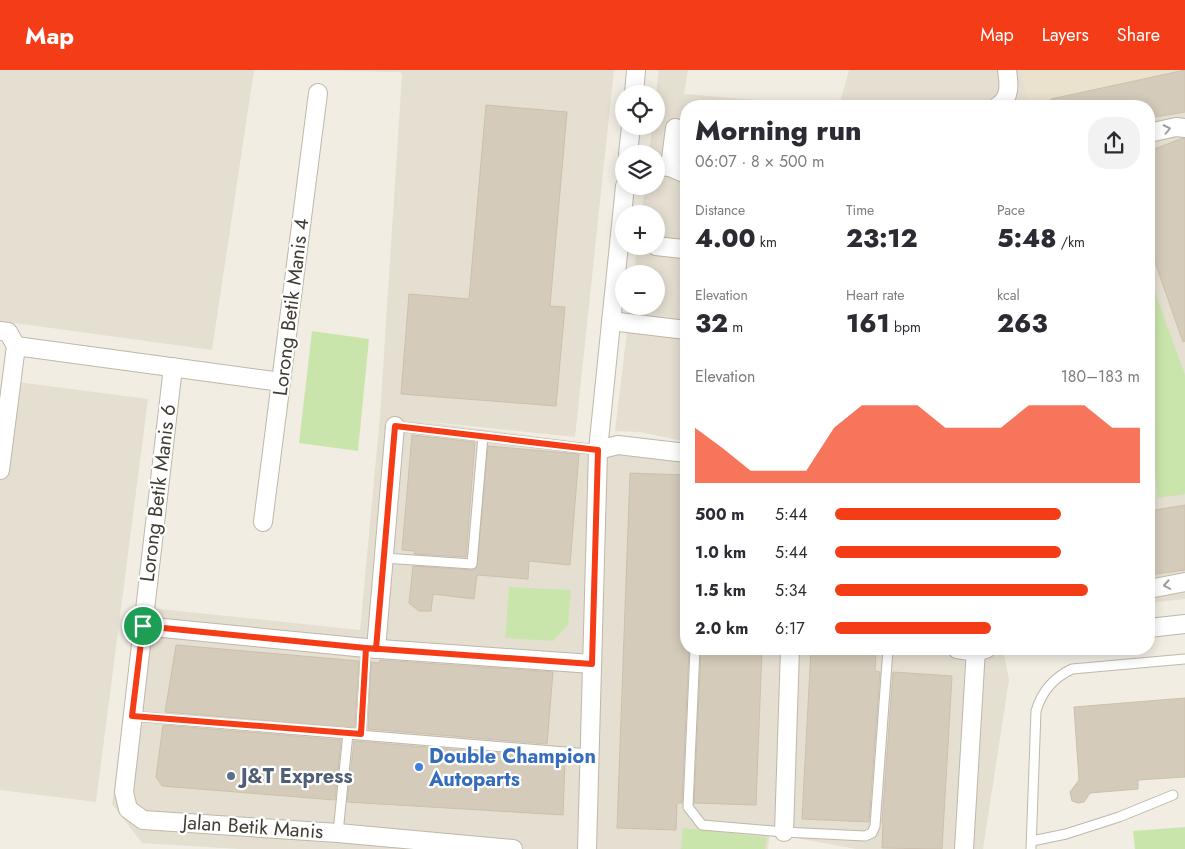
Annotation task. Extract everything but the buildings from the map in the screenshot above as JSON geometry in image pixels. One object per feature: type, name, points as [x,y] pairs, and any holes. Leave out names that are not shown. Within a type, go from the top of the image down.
[{"type":"street","points":[[635,85],[636,70]]},
{"type":"street","points":[[1005,100],[1010,84],[1007,70]]},
{"type":"street","name":"Lorong Betik Manis 4","points":[[263,522],[318,93]]},
{"type":"street","points":[[1155,132],[1176,127],[1185,128]]},
{"type":"street","points":[[671,169],[675,128],[680,129]]},
{"type":"street","points":[[665,247],[680,249]]},
{"type":"street","points":[[587,849],[598,450],[619,255]]},
{"type":"street","points":[[611,320],[680,329]]},
{"type":"street","points":[[0,331],[8,332],[16,346],[0,470]]},
{"type":"street","points":[[16,346],[281,382]]},
{"type":"street","name":"Lorong Betik Manis 6","points":[[143,820],[128,809],[124,792],[173,368]]},
{"type":"street","points":[[371,648],[384,558],[395,426]]},
{"type":"street","points":[[598,450],[618,445],[680,452]]},
{"type":"street","points":[[1155,587],[1185,582]]},
{"type":"street","points":[[1155,627],[1185,624]]},
{"type":"street","points":[[143,626],[371,648],[592,664]]},
{"type":"street","points":[[784,832],[790,655]]},
{"type":"street","points":[[964,849],[979,655]]},
{"type":"street","name":"Jalan Betik Manis","points":[[143,820],[338,833],[513,849]]},
{"type":"lane","points":[[395,426],[598,450]]},
{"type":"lane","points":[[384,558],[472,564],[482,436]]},
{"type":"lane","points":[[361,734],[371,648]]},
{"type":"lane","points":[[695,655],[688,807],[702,825],[865,836],[872,833],[876,826],[888,655]]},
{"type":"lane","points":[[1173,795],[1112,820],[1031,845],[1036,711],[1040,698],[1049,685],[1059,675],[1072,669],[1185,659]]},
{"type":"lane","points":[[132,716],[589,754]]},
{"type":"lane","points":[[338,833],[348,733]]},
{"type":"shaded area","points":[[0,70],[254,70],[212,350],[0,321]]},
{"type":"shaded area","points":[[264,70],[614,70],[575,437],[412,420],[680,455],[680,655],[1004,655],[1009,680],[983,849],[856,849],[770,833],[768,849],[239,849],[142,843],[112,804],[141,607],[360,630],[380,416],[402,74],[400,72]]},
{"type":"shaded area","points":[[659,70],[688,70],[684,94],[758,100],[680,100],[680,441],[641,432],[615,431],[629,315],[665,315],[665,265],[635,265],[636,255],[665,255],[665,205],[642,205],[644,195],[665,195],[665,145],[650,145],[651,135],[665,135],[665,85],[657,85]]},
{"type":"shaded area","points":[[849,70],[1021,70],[1028,100],[841,100]]},
{"type":"shaded area","points":[[1021,70],[1185,70],[1185,112],[1155,117],[1155,100],[1028,100]]},
{"type":"shaded area","points":[[1185,112],[1185,599],[1155,602],[1155,117]]},
{"type":"shaded area","points":[[2,380],[148,399],[96,802],[0,790],[0,398]]},
{"type":"green space","points":[[1155,292],[1185,375],[1185,494],[1158,498],[1155,471]]},
{"type":"green space","points":[[312,331],[369,339],[358,451],[299,443]]},
{"type":"green space","points":[[509,587],[571,590],[568,625],[553,641],[505,638]]},
{"type":"green space","points":[[1185,827],[1185,849],[1135,849],[1133,831]]},
{"type":"green space","points":[[683,828],[767,837],[765,849],[681,849]]},
{"type":"place","name":"Double Champion Autoparts","points":[[419,767]]},
{"type":"place","name":"J&T Express","points":[[231,776]]},
{"type":"route","points":[[143,626],[132,716],[361,734],[366,648],[592,664],[598,450],[395,426],[376,649],[366,648],[143,626]]}]
